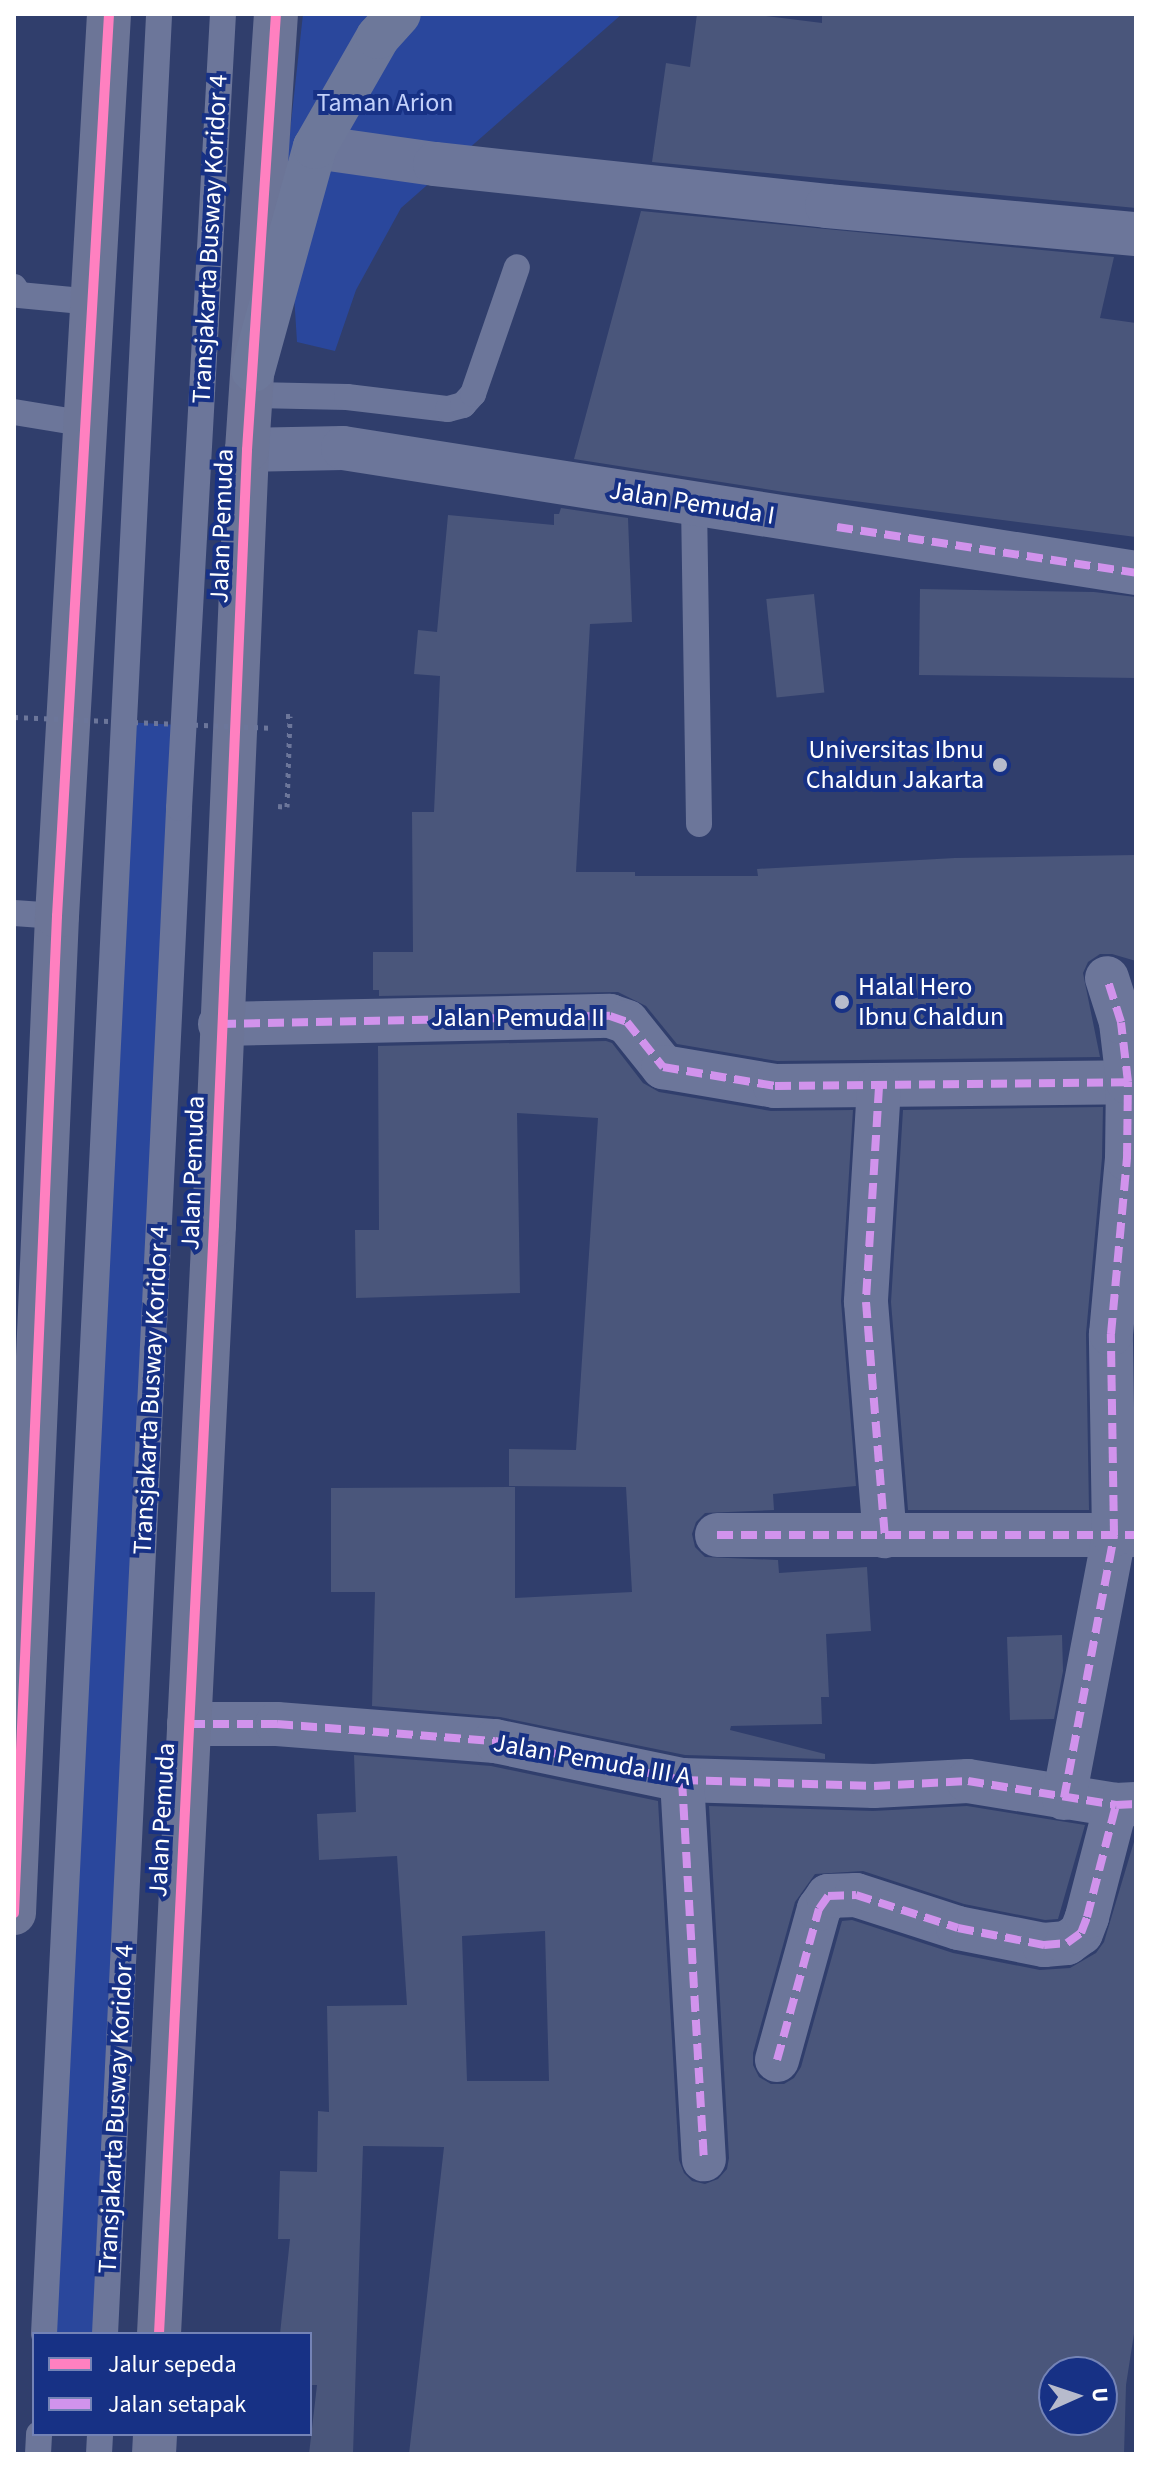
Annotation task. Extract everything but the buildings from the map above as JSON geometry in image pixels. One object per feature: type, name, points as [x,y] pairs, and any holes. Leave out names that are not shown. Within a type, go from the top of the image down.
[{"type":"highway","points":[[252,382],[315,147],[378,37],[399,14]]},
{"type":"main road","points":[[14,1913],[57,916],[109,14]]},
{"type":"main road","name":"Jalan Pemuda","points":[[159,2332],[247,450],[276,14]]},
{"type":"street","points":[[315,147],[435,164],[1136,234]]},
{"type":"street","name":"Jalan Pemuda I","points":[[247,450],[343,448],[1136,573]]},
{"type":"street","points":[[1064,1798],[1125,1535],[1111,1334],[1132,1160],[1121,1022],[1107,978]]},
{"type":"street","name":"Jalan Pemuda II","points":[[220,1024],[387,1018],[610,1016],[627,1022],[663,1067],[678,1072],[775,1086],[1128,1082]]},
{"type":"street","points":[[879,1087],[866,1302],[885,1536]]},
{"type":"street","points":[[717,1535],[1125,1535]]},
{"type":"street","name":"Jalan Pemuda III A","points":[[189,1724],[277,1724],[495,1741],[682,1780],[874,1786],[968,1781],[1126,1805]]},
{"type":"street","points":[[682,1780],[704,2159]]},
{"type":"street","points":[[777,2060],[819,1909],[828,1896],[856,1895],[958,1928],[1044,1945],[1067,1943],[1081,1933],[1126,1805]]},
{"type":"lane","points":[[44,2332],[159,14]]},
{"type":"lane","name":"Transjakarta Busway Koridor 4","points":[[105,2332],[180,792],[223,14]]},
{"type":"lane","points":[[252,382],[448,409],[463,405],[473,394],[517,267]]},
{"type":"lane","points":[[14,287],[19,295],[93,302]]},
{"type":"lane","points":[[14,412],[87,424]]},
{"type":"lane","points":[[694,504],[699,824]]},
{"type":"lane","points":[[14,913],[57,916]]},
{"type":"path","points":[[14,717],[274,728]]},
{"type":"green space","name":"Taman Arion","points":[[303,14],[622,14],[401,208],[356,290],[335,351],[297,342],[286,168]]},
{"type":"green space","points":[[124,722],[184,725],[100,2332],[40,2332]]},
{"type":"marked path","points":[[837,527],[1136,573]]},
{"type":"marked path","points":[[1064,1798],[1114,1535],[1111,1334],[1127,1159],[1128,1082],[1121,1022],[1107,978]]},
{"type":"marked path","points":[[220,1024],[610,1016],[627,1022],[663,1067],[775,1086],[1128,1082]]},
{"type":"marked path","points":[[879,1087],[866,1302],[885,1536]]},
{"type":"marked path","points":[[717,1535],[1136,1535]]},
{"type":"marked path","points":[[189,1724],[277,1724],[495,1741],[682,1780],[874,1786],[968,1781],[1116,1805],[1136,1804]]},
{"type":"marked path","points":[[682,1780],[704,2159]]},
{"type":"marked path","points":[[777,2060],[819,1909],[828,1896],[856,1895],[958,1928],[1044,1945],[1067,1943],[1081,1933],[1087,1917],[1116,1805]]},
{"type":"cycle path","points":[[14,1913],[57,916],[109,14]]},
{"type":"cycle path","points":[[159,2332],[214,1225],[247,450],[276,14]]},
{"type":"place","name":"Universitas Ibnu Chaldun Jakarta","points":[[1000,765]]},
{"type":"place","name":"Halal Hero Ibnu Chaldun","points":[[842,1002]]}]
